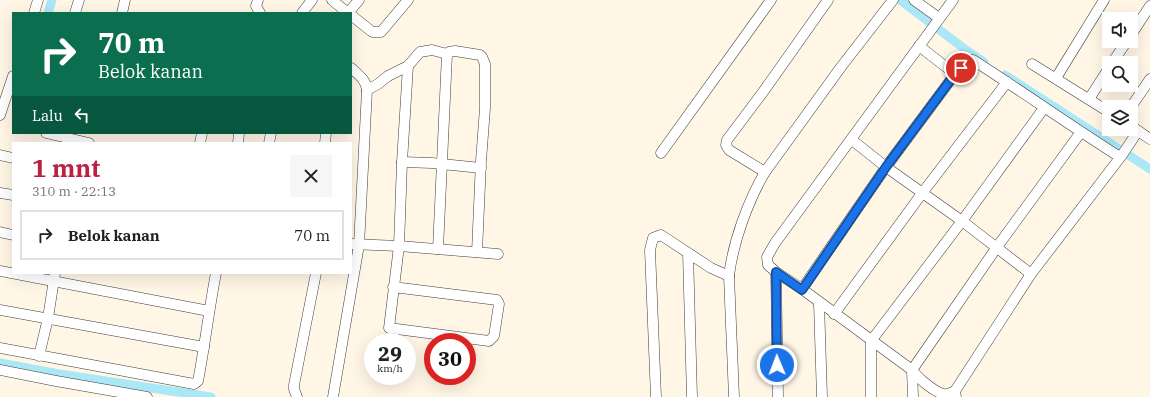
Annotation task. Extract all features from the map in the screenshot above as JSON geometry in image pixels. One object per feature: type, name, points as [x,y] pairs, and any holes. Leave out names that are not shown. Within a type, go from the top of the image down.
[{"type":"street","points":[[34,12],[38,0]]},
{"type":"street","points":[[75,12],[79,0]]},
{"type":"street","points":[[122,12],[125,0]]},
{"type":"street","points":[[258,0],[256,6],[259,12]]},
{"type":"street","points":[[303,12],[312,0]]},
{"type":"street","points":[[332,0],[347,12]]},
{"type":"street","points":[[349,12],[359,0]]},
{"type":"street","points":[[352,17],[371,31],[381,32],[408,0]]},
{"type":"street","points":[[661,153],[771,0]]},
{"type":"street","points":[[765,172],[729,150],[726,145],[727,140],[828,0]]},
{"type":"street","points":[[914,0],[936,22]]},
{"type":"street","points":[[953,0],[770,251],[767,257],[768,265],[776,272],[912,370],[922,381],[942,394],[956,394],[1031,274],[1123,153],[1132,136]]},
{"type":"street","points":[[1056,78],[1104,0]]},
{"type":"street","points":[[734,397],[729,276],[730,262],[756,188],[765,172],[891,1]]},
{"type":"street","points":[[1138,24],[1150,6]]},
{"type":"street","points":[[920,46],[955,74]]},
{"type":"street","points":[[367,90],[388,76],[408,66],[420,52],[432,50],[447,54],[455,51],[480,55],[482,57],[485,64],[485,108],[477,252]]},
{"type":"street","points":[[438,249],[447,54]]},
{"type":"street","points":[[802,290],[886,167],[955,74],[966,62],[973,60],[1081,132],[1123,153]]},
{"type":"street","points":[[1032,64],[1102,107]]},
{"type":"street","points":[[393,287],[497,300],[499,304],[493,339],[489,341],[389,328],[393,287],[399,246],[408,66]]},
{"type":"street","points":[[352,69],[363,79],[367,90],[355,244],[352,265]]},
{"type":"street","points":[[0,115],[12,79]]},
{"type":"street","points":[[1089,99],[1102,79]]},
{"type":"street","points":[[1136,100],[1150,79]]},
{"type":"street","points":[[834,314],[923,192],[1007,82]]},
{"type":"street","points":[[871,397],[871,341],[962,221],[1044,108]]},
{"type":"street","points":[[1138,131],[1150,139]]},
{"type":"street","points":[[913,397],[912,370],[996,247],[1081,132]]},
{"type":"street","points":[[53,134],[86,139]]},
{"type":"street","points":[[852,140],[886,167],[923,192],[1031,274]]},
{"type":"street","points":[[0,155],[12,158]]},
{"type":"street","points":[[402,162],[481,168]]},
{"type":"street","points":[[0,192],[12,195]]},
{"type":"street","points":[[0,232],[12,235]]},
{"type":"street","points":[[656,397],[650,250],[653,238],[661,235],[711,268],[729,276]]},
{"type":"street","points":[[355,244],[498,254]]},
{"type":"street","points":[[688,253],[692,397]]},
{"type":"street","points":[[0,271],[12,272]]},
{"type":"street","points":[[776,272],[778,397]]},
{"type":"street","points":[[28,274],[55,277],[209,311]]},
{"type":"street","points":[[0,348],[194,384],[198,381],[216,274]]},
{"type":"street","points":[[297,397],[294,385],[316,274]]},
{"type":"street","points":[[333,397],[351,274]]},
{"type":"street","points":[[39,356],[48,318],[55,277]]},
{"type":"street","points":[[819,303],[822,397]]},
{"type":"street","points":[[0,310],[204,347]]},
{"type":"street","points":[[0,370],[87,392],[147,397]]},
{"type":"waterway","points":[[48,12],[52,0]]},
{"type":"waterway","points":[[900,0],[984,62]]},
{"type":"waterway","points":[[1005,75],[1150,169]]},
{"type":"waterway","points":[[0,363],[59,374],[211,397]]},
{"type":"route","points":[[777,365],[776,272],[802,290],[886,167],[961,68]]}]
